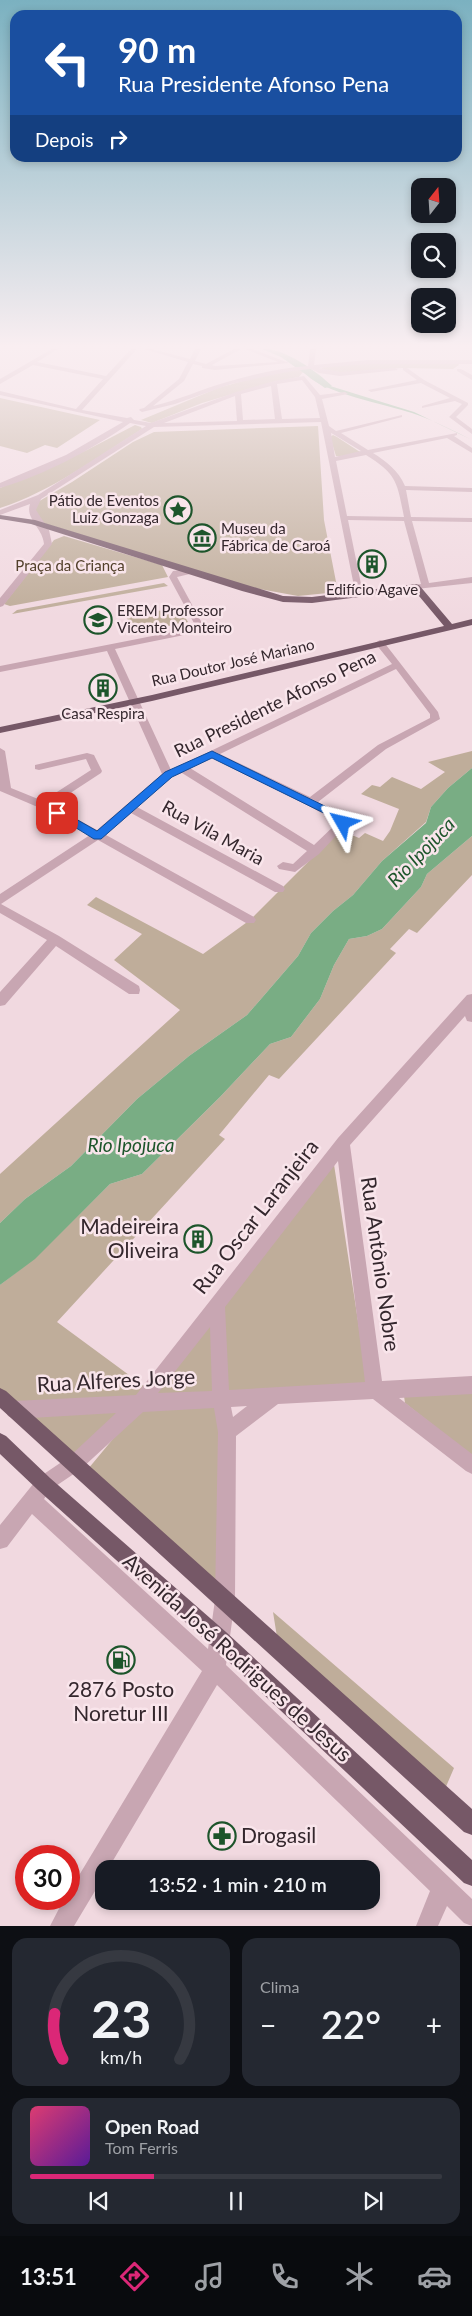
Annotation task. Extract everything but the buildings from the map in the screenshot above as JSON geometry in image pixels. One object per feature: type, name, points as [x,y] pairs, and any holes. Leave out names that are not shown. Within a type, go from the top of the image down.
[{"type":"main road","points":[[0,517],[15,518],[43,526],[283,598],[312,600],[421,587],[450,626]]},
{"type":"main road","name":"Rua Doutor José Mariano","points":[[0,730],[472,622]]},
{"type":"main road","name":"Avenida José Rodrigues de Jesus","points":[[0,1397],[472,1824]]},
{"type":"main road","name":"Avenida José Rodrigues de Jesus","points":[[0,1442],[38,1492],[219,1639],[472,1875]]},
{"type":"street","points":[[0,486],[48,465],[95,439]]},
{"type":"street","points":[[0,512],[40,497],[133,439]]},
{"type":"street","points":[[329,439],[359,594]]},
{"type":"street","points":[[345,439],[392,470],[402,488],[421,587],[472,580]]},
{"type":"street","points":[[334,459],[432,439]]},
{"type":"street","points":[[457,439],[472,451]]},
{"type":"street","points":[[402,488],[472,490]]},
{"type":"street","points":[[0,604],[48,544],[49,538],[43,526],[33,517],[31,511],[34,503],[40,497]]},
{"type":"street","points":[[345,518],[472,520]]},
{"type":"street","points":[[0,669],[110,648],[198,628],[198,622],[173,577],[176,573],[191,571]]},
{"type":"street","points":[[311,802],[350,770],[382,748],[435,720],[435,714],[380,643]]},
{"type":"street","points":[[110,648],[168,775]]},
{"type":"street","name":"Rua Presidente Afonso Pena","points":[[0,900],[98,836],[168,775],[397,665]]},
{"type":"street","points":[[0,751],[3,788],[44,805],[250,920]]},
{"type":"street","points":[[212,754],[340,817],[343,823],[315,851],[295,868],[283,866]]},
{"type":"street","points":[[39,766],[87,756],[90,757],[97,772],[44,805]]},
{"type":"street","points":[[182,768],[315,851]]},
{"type":"street","name":"Rua Vila Maria","points":[[130,808],[279,889]]},
{"type":"street","points":[[0,908],[55,939],[134,990]]},
{"type":"street","points":[[0,1001],[55,939]]},
{"type":"street","name":"Rua Oscar Laranjeira","points":[[0,1540],[38,1492],[75,1463],[141,1402],[342,1143],[471,1007]]},
{"type":"street","name":"Rua Antônio Nobre","points":[[342,1143],[376,1390]]},
{"type":"street","name":"Rua Alferes Jorge","points":[[215,1669],[225,1600],[227,1432],[221,1398],[217,1303]]},
{"type":"street","name":"Rua Alferes Jorge","points":[[14,1410],[472,1385]]},
{"type":"street","points":[[376,1390],[472,1465]]},
{"type":"street","points":[[227,1432],[276,1395]]},
{"type":"street","name":"Avenida José Rodrigues de Jesus","points":[[38,1492],[215,1669],[472,1915]]},
{"type":"street","points":[[61,1926],[215,1669]]},
{"type":"street","points":[[427,1926],[443,1888]]},
{"type":"green space","points":[[0,439],[71,439],[57,448],[45,445],[27,453],[0,446]]},
{"type":"green space","points":[[108,439],[127,439],[38,493],[0,508],[0,488]]},
{"type":"green space","name":"Pátio de Eventos Luiz Gonzaga","points":[[140,439],[319,439],[324,520],[338,592],[298,596],[248,587],[40,522],[32,511],[36,503]]},
{"type":"green space","points":[[331,439],[340,439],[360,452],[344,457],[336,456]]},
{"type":"green space","name":"Praça da Criança","points":[[64,536],[162,565],[168,577],[10,606],[4,604],[54,540]]},
{"type":"green space","points":[[164,583],[168,586],[12,614],[17,610]]},
{"type":"green space","points":[[179,607],[188,622],[135,633],[126,617]]},
{"type":"green space","points":[[472,751],[472,768],[448,788],[431,807],[426,822],[382,861],[353,895],[333,911],[311,933],[298,956],[247,1015],[189,1056],[137,1099],[71,1166],[25,1199],[0,1223],[0,1174],[180,1010],[114,960],[142,934],[87,905],[96,897],[203,954],[250,920],[340,830],[359,838],[365,833],[383,841],[390,831],[399,809],[361,794],[372,785],[380,787],[392,777],[421,789],[445,772],[428,762]]},
{"type":"green space","points":[[472,836],[472,875],[417,933],[409,929],[390,949],[396,953],[279,1079],[269,1075],[219,1135],[225,1139],[57,1322],[148,1389],[140,1399],[15,1406],[0,1394],[0,1285],[35,1258],[110,1184],[142,1174],[220,1097],[270,1044],[291,1037],[320,999],[334,965],[349,939],[367,936],[382,929],[421,887],[427,874]]},
{"type":"green space","points":[[333,1158],[368,1386],[223,1394],[220,1303]]},
{"type":"green space","points":[[216,1307],[218,1396],[146,1399]]},
{"type":"green space","points":[[472,1393],[472,1456],[405,1403],[404,1396]]},
{"type":"green space","points":[[219,1400],[222,1594],[88,1469],[142,1404]]},
{"type":"green space","points":[[137,1404],[75,1459],[20,1410]]},
{"type":"green space","points":[[273,1612],[454,1768],[445,1789],[277,1637]]},
{"type":"water","name":"Rio Ipojuca","points":[[472,768],[472,836],[427,874],[421,887],[382,929],[367,936],[349,939],[334,965],[320,999],[291,1037],[270,1044],[220,1097],[142,1174],[110,1184],[35,1259],[0,1285],[0,1223],[25,1199],[71,1166],[137,1099],[189,1056],[247,1015],[298,956],[311,933],[333,911],[353,895],[382,861],[426,823],[431,807],[448,788]]},
{"type":"place","name":"Pátio de Eventos Luiz Gonzaga","points":[[178,510]]},
{"type":"place","name":"Museu da Fábrica de Caroá","points":[[202,538]]},
{"type":"place","name":"Edifício Agave","points":[[372,564]]},
{"type":"place","name":"EREM Professor Vicente Monteiro","points":[[98,620]]},
{"type":"place","name":"Casa Respira","points":[[103,688]]},
{"type":"place","name":"Madeireira Oliveira","points":[[198,1239]]},
{"type":"place","name":"2876 Posto Noretur III","points":[[121,1660]]},
{"type":"place","name":"Drogasil","points":[[222,1836]]},
{"type":"route","points":[[57,813],[98,836],[168,775],[212,754],[340,817],[343,823]]}]
